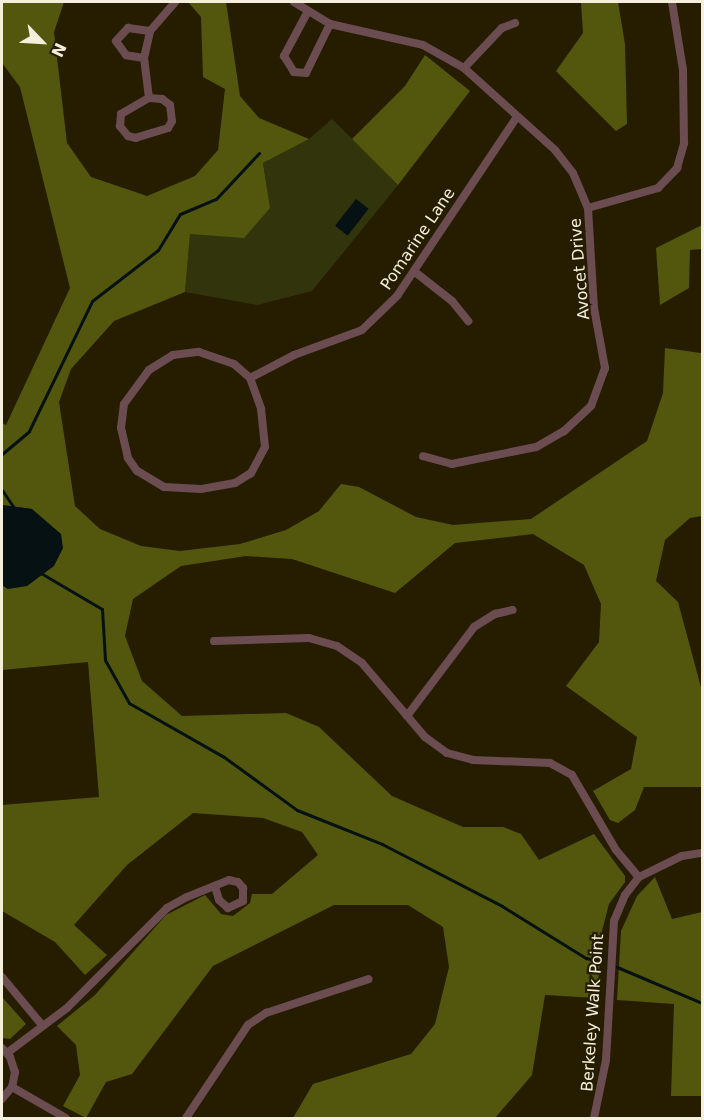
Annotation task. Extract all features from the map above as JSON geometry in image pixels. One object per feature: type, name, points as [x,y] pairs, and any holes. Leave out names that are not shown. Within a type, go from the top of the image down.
[{"type":"street","points":[[149,98],[144,58],[150,30],[175,2]]},
{"type":"street","name":"Avocet Drive","points":[[294,2],[307,13],[330,24],[423,45],[464,68],[563,160],[588,208],[594,308],[605,368],[591,406],[564,431],[536,447],[452,464],[423,456]]},
{"type":"street","points":[[588,208],[658,188],[677,168],[684,143],[683,70],[672,2]]},
{"type":"street","points":[[307,13],[284,56],[286,65],[294,72],[306,73],[330,24]]},
{"type":"street","points":[[464,68],[502,28],[515,23]]},
{"type":"street","points":[[144,58],[126,55],[116,41],[128,28],[150,30]]},
{"type":"street","points":[[149,98],[162,99],[170,105],[172,121],[168,128],[136,138],[128,136],[120,126],[120,114],[149,98]]},
{"type":"street","name":"Pomarine Lane","points":[[250,378],[294,355],[362,330],[397,296],[517,117]]},
{"type":"street","points":[[415,272],[452,301],[468,321]]},
{"type":"street","points":[[199,352],[234,364],[250,378],[266,435],[262,456],[251,473],[235,483],[201,489],[164,487],[137,471],[123,443],[122,416],[131,391],[149,370],[173,356],[199,352]]},
{"type":"street","points":[[407,716],[467,634],[495,614],[513,610]]},
{"type":"street","points":[[214,641],[309,638],[337,646],[362,663],[425,737],[447,753],[473,760],[550,763],[572,775],[616,850],[639,877]]},
{"type":"street","name":"Berkeley Walk Point","points":[[594,1119],[606,1060],[614,921],[625,895],[639,877],[682,856],[702,853]]},
{"type":"street","points":[[2,1099],[12,1087],[14,1066],[4,1050],[75,1000],[167,908],[214,886]]},
{"type":"street","points":[[2,977],[42,1025]]},
{"type":"street","points":[[186,1119],[248,1025],[266,1013],[369,979]]},
{"type":"street","points":[[12,1087],[66,1119]]},
{"type":"green space","points":[[2,2],[64,2],[54,32],[67,143],[91,177],[147,196],[195,176],[218,150],[225,89],[203,77],[201,17],[188,2],[226,2],[240,96],[259,118],[309,139],[263,163],[270,208],[244,238],[190,234],[185,292],[114,321],[71,369],[59,402],[75,506],[100,529],[141,546],[180,551],[240,544],[286,530],[319,511],[341,484],[359,487],[416,517],[453,525],[531,519],[647,441],[663,393],[665,348],[701,353],[702,516],[690,518],[665,540],[656,581],[678,602],[702,691],[702,787],[644,787],[635,810],[618,823],[610,820],[593,791],[631,769],[637,737],[566,686],[599,642],[601,604],[584,565],[533,534],[455,543],[395,593],[292,559],[246,556],[181,566],[133,599],[125,636],[142,681],[182,716],[286,713],[319,727],[392,796],[463,827],[503,827],[521,834],[539,860],[594,834],[625,876],[625,882],[609,904],[602,931],[597,998],[545,995],[532,1075],[495,1118],[293,1118],[313,1084],[411,1054],[435,1024],[449,967],[443,927],[408,905],[334,905],[213,966],[132,1074],[106,1082],[86,1118],[63,1106],[80,1075],[76,1045],[57,1026],[95,995],[166,915],[205,895],[221,914],[233,916],[250,903],[252,894],[272,894],[318,855],[302,832],[263,818],[193,813],[127,865],[74,925],[107,955],[85,975],[55,942],[2,911],[2,805],[99,797],[88,662],[2,670],[2,585],[8,589],[32,509],[2,505],[2,423],[6,425],[70,288],[20,87],[2,63]]},
{"type":"green space","points":[[581,2],[618,2],[625,44],[627,124],[616,131],[556,71],[583,33]]},
{"type":"green space","points":[[425,55],[470,91],[398,185],[352,139],[405,86]]},
{"type":"green space","points":[[332,119],[398,185],[312,291],[257,305],[185,292],[190,233],[270,208],[263,163],[309,139]]},
{"type":"green space","points":[[702,225],[702,249],[690,250],[689,288],[660,305],[656,248]]},
{"type":"green space","points":[[655,877],[672,919],[702,912],[702,1096],[671,1096],[674,1004],[617,1000],[621,931],[637,896]]},
{"type":"green space","points":[[2,997],[26,1024],[10,1039],[2,1038]]},
{"type":"shaded area","points":[[356,199],[369,209],[348,236],[335,226]]},
{"type":"shaded area","points":[[2,505],[32,509],[61,534],[63,548],[54,566],[27,586],[8,589],[2,585]]},
{"type":"waterway","points":[[2,454],[29,431],[92,301],[158,250],[180,214],[216,199],[259,153]]},
{"type":"waterway","points":[[2,490],[14,508]]},
{"type":"waterway","points":[[39,572],[102,609],[105,660],[129,703],[224,757],[297,810],[382,844],[502,906],[586,958],[602,962]]},
{"type":"waterway","points":[[617,967],[702,1003]]}]
